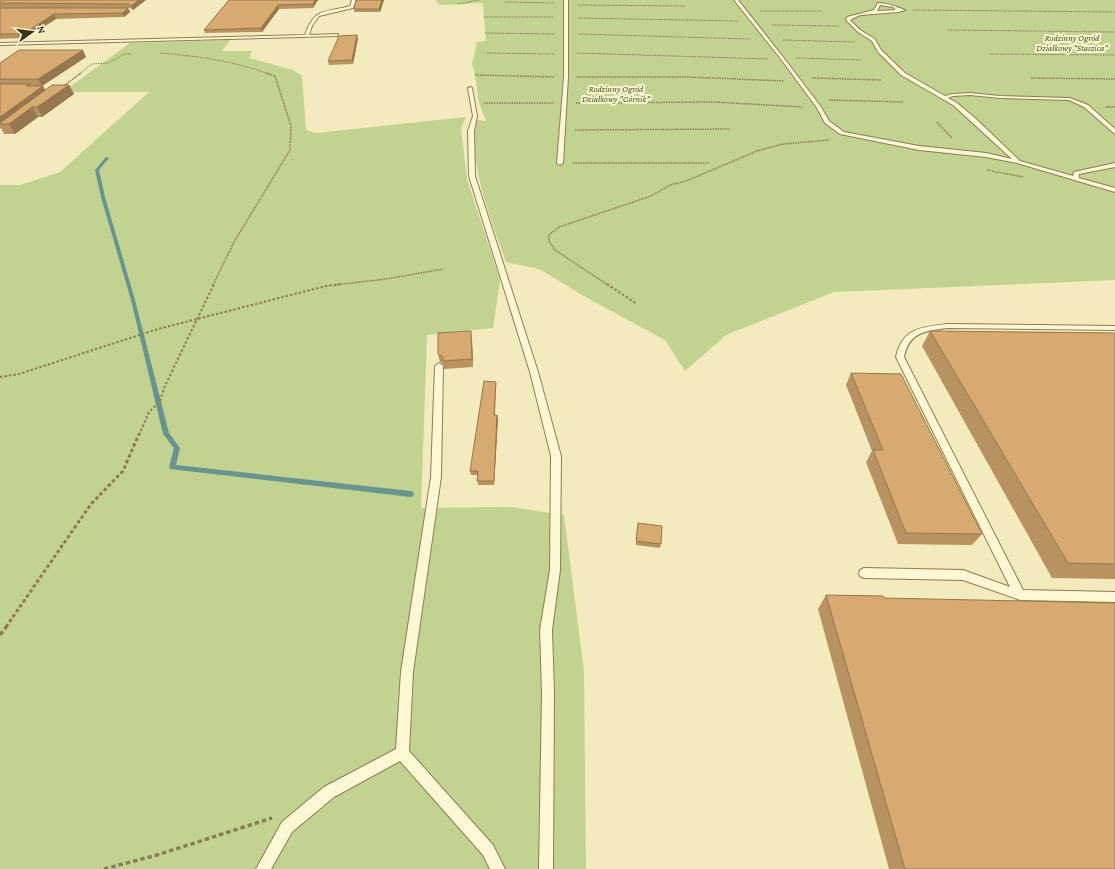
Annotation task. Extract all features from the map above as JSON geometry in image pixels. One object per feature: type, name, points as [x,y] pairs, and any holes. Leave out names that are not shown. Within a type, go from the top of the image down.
[{"type":"lane","points":[[307,36],[314,17],[324,12],[352,7],[354,0]]},
{"type":"lane","points":[[736,0],[768,39],[819,108],[827,122],[842,133],[919,148],[986,155],[1018,162],[1115,190]]},
{"type":"lane","points":[[560,163],[567,54],[566,3]]},
{"type":"lane","points":[[868,13],[875,11],[879,4],[894,6],[901,10]]},
{"type":"lane","points":[[901,10],[851,16],[848,20],[859,31],[874,40],[879,51],[903,74],[955,104],[1018,162]]},
{"type":"lane","points":[[0,44],[338,35]]},
{"type":"lane","points":[[470,88],[475,116],[471,132],[472,176],[534,372],[556,456],[555,570],[546,630],[548,693],[546,869]]},
{"type":"lane","points":[[945,98],[952,95],[970,94],[1000,97],[1070,99],[1086,106],[1115,132]]},
{"type":"lane","points":[[1076,178],[1076,173],[1115,165]]},
{"type":"lane","points":[[1020,595],[900,357],[901,346],[907,338],[922,329],[947,326],[1115,328]]},
{"type":"lane","points":[[439,366],[436,477],[407,672],[402,753],[488,850],[498,869]]},
{"type":"lane","points":[[864,573],[963,575],[1020,595],[1115,597]]},
{"type":"lane","points":[[263,869],[287,826],[329,792],[370,772],[402,753]]},
{"type":"path","points":[[458,4],[479,0]]},
{"type":"path","points":[[505,2],[685,6]]},
{"type":"path","points":[[901,10],[1115,12]]},
{"type":"path","points":[[744,11],[821,11]]},
{"type":"path","points":[[484,17],[839,26]]},
{"type":"path","points":[[948,30],[1115,32]]},
{"type":"path","points":[[485,33],[856,42]]},
{"type":"path","points":[[0,635],[91,504],[123,471],[149,412],[160,401],[164,388],[196,319],[234,242],[290,150],[292,126],[275,76],[234,62],[196,55],[155,52]]},
{"type":"path","points":[[487,53],[862,60]]},
{"type":"path","points":[[58,90],[92,64],[108,63],[125,54],[133,54]]},
{"type":"path","points":[[990,54],[1115,55]]},
{"type":"path","points":[[475,76],[688,77],[798,81]]},
{"type":"path","points":[[795,77],[881,80]]},
{"type":"path","points":[[1031,78],[1115,79]]},
{"type":"path","points":[[812,99],[903,102]]},
{"type":"path","points":[[479,103],[714,102],[819,108]]},
{"type":"path","points":[[937,122],[952,139]]},
{"type":"path","points":[[563,130],[730,129]]},
{"type":"path","points":[[637,304],[555,250],[549,241],[549,235],[559,227],[651,196],[670,185],[686,181],[757,151],[783,144],[830,140]]},
{"type":"path","points":[[560,163],[709,163]]},
{"type":"path","points":[[981,168],[1026,178]]},
{"type":"path","points":[[0,378],[19,374],[158,329],[326,286],[386,279],[443,269]]},
{"type":"path","points":[[104,869],[158,855],[276,816],[287,826]]},
{"type":"green space","points":[[435,0],[1115,0],[1115,280],[834,292],[726,335],[685,371],[665,340],[589,299],[539,269],[506,262],[482,192],[475,154],[477,120],[486,121],[479,103],[472,64],[477,42],[486,41],[483,3],[440,5]]},
{"type":"green space","points":[[230,40],[222,51],[252,51],[249,58],[293,70],[302,76],[306,130],[316,133],[466,117],[461,128],[467,179],[500,280],[493,328],[427,335],[421,508],[511,507],[564,515],[584,672],[586,869],[0,869],[0,185],[20,185],[60,172],[149,92],[63,92],[130,43]]},
{"type":"building","points":[[0,0],[139,0],[131,6],[128,4],[0,3]]},
{"type":"building","points":[[229,0],[315,0],[313,4],[278,5],[261,28],[204,30]]},
{"type":"building","points":[[356,0],[382,0],[379,9],[354,9]]},
{"type":"building","points":[[0,8],[128,8],[123,13],[54,14],[23,34],[0,34]]},
{"type":"building","points":[[357,35],[352,60],[328,61],[339,36]]},
{"type":"building","points":[[19,50],[83,50],[38,79],[0,79],[0,63]]},
{"type":"building","points":[[0,84],[30,84],[26,86],[43,86],[0,117]]},
{"type":"building","points":[[52,85],[69,85],[37,107],[32,107],[9,124],[0,124],[0,123]]},
{"type":"building","points":[[471,331],[472,359],[443,361],[443,357],[438,354],[438,333]]},
{"type":"building","points":[[930,331],[1115,333],[1115,564],[1068,563]]},
{"type":"building","points":[[851,373],[901,374],[982,534],[906,533],[873,450],[883,450]]},
{"type":"building","points":[[484,381],[496,382],[494,415],[497,415],[494,481],[477,481],[478,471],[470,471]]},
{"type":"building","points":[[638,523],[662,526],[661,544],[636,541]]},
{"type":"building","points":[[826,595],[883,596],[884,598],[1115,603],[1115,869],[905,869]]},
{"type":"waterway","points":[[107,158],[97,170],[103,197],[133,300],[166,434],[177,448],[172,467],[411,494]]},
{"type":"park label","name":"Rodzinny Ogród Działkowy \"Staszica\"","points":[[1072,44]]},
{"type":"park label","name":"Rodzinny Ogród Działkowy \"Górnik\"","points":[[616,94]]}]
